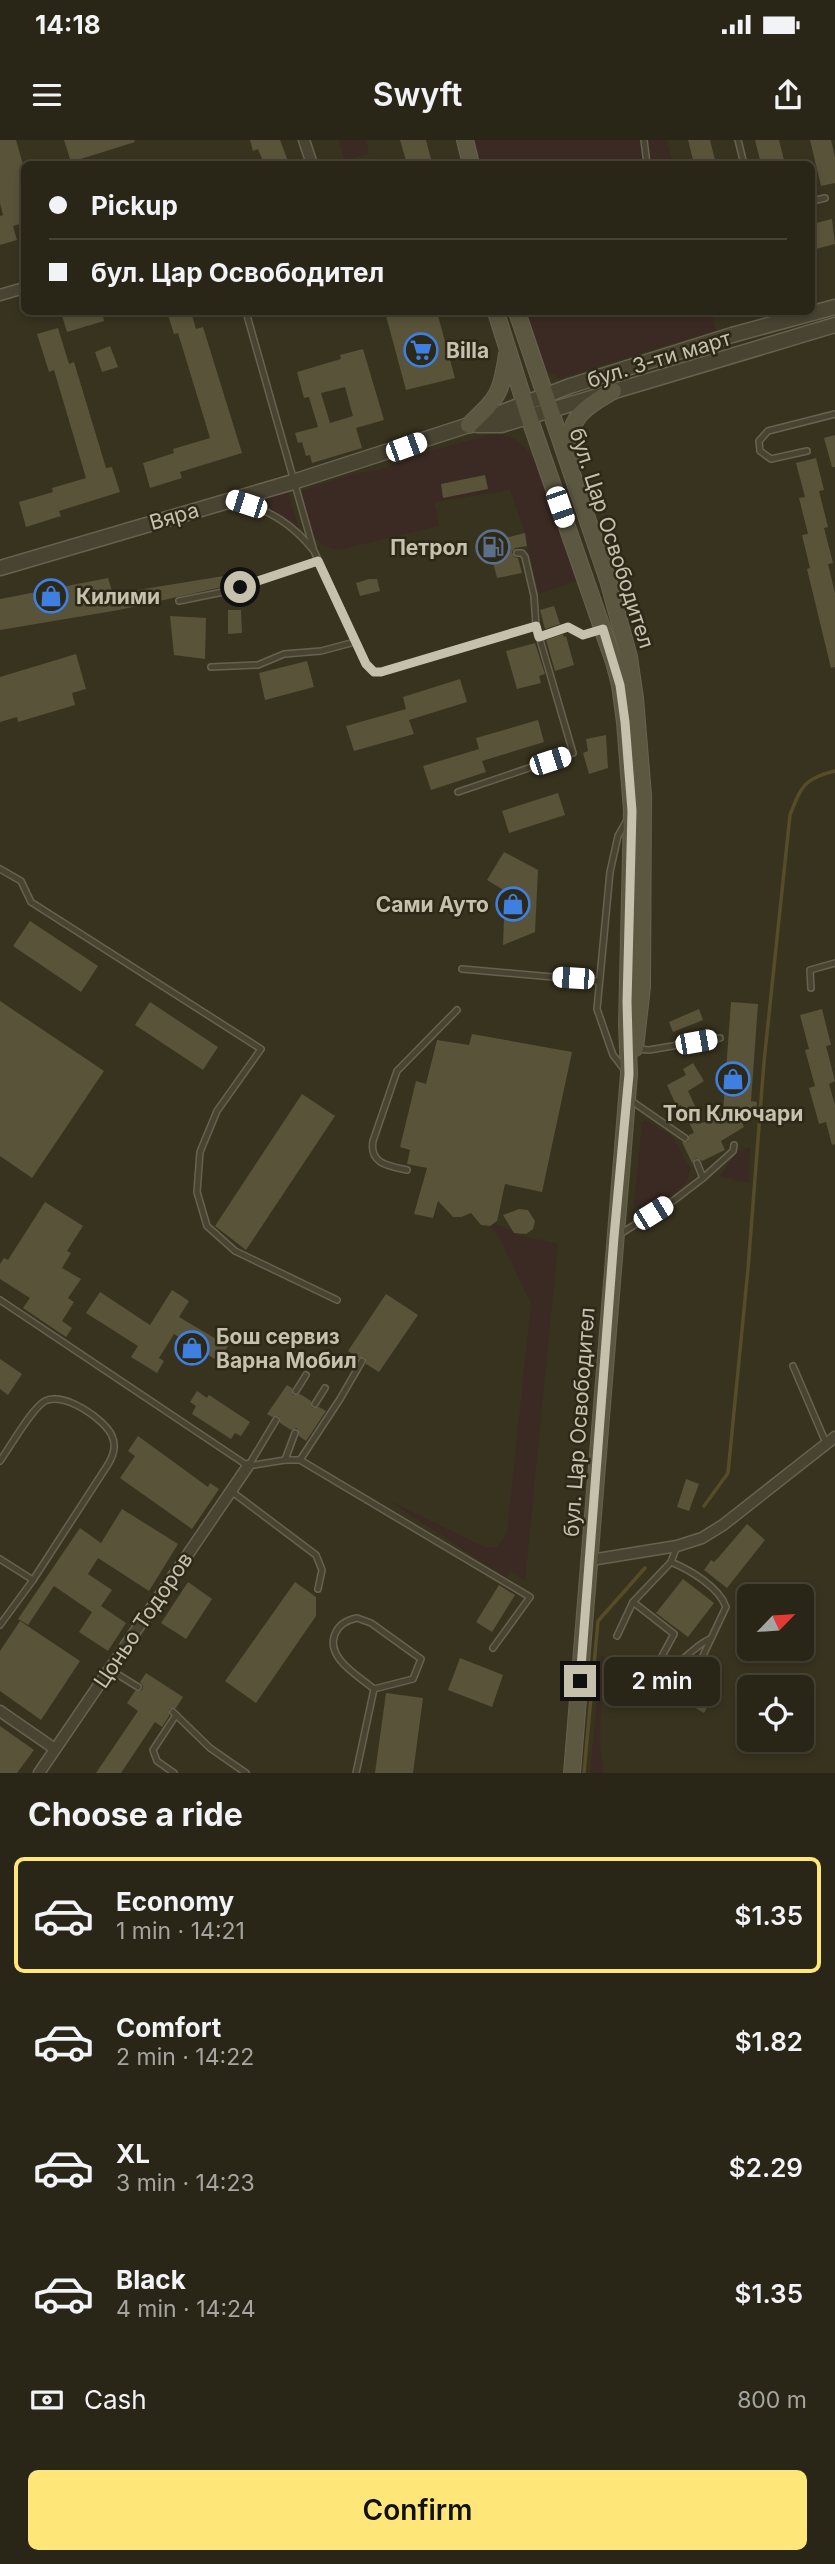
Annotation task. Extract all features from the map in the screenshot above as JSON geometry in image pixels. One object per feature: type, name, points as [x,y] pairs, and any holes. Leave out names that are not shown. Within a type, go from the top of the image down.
[{"type":"main road","points":[[465,140],[470,161]]},
{"type":"main road","name":"бул. Цар Освободител","points":[[497,315],[620,685],[632,811],[627,999],[629,1074],[572,1773]]},
{"type":"main road","name":"бул. Цар Освободител","points":[[518,315],[621,625],[629,657],[638,723],[643,795],[642,986],[635,1049],[629,1074]]},
{"type":"main road","points":[[469,425],[494,400],[502,385],[508,352]]},
{"type":"main road","points":[[579,496],[570,452],[571,429],[587,407],[613,391]]},
{"type":"street","points":[[304,140],[311,161]]},
{"type":"street","points":[[0,295],[21,289]]},
{"type":"street","name":"бул. 3-ти март","points":[[815,312],[835,307]]},
{"type":"street","name":"бул. 3-ти март","points":[[547,403],[732,335],[806,315]]},
{"type":"street","name":"бул. 3-ти март","points":[[547,403],[613,391],[835,325]]},
{"type":"street","name":"Вяра","points":[[0,568],[293,482],[469,425],[547,403]]},
{"type":"street","points":[[591,1560],[677,1546],[702,1538],[723,1525],[831,1440]]},
{"type":"street","name":"Цоньо Тодоров","points":[[39,1773],[248,1466]]},
{"type":"street","points":[[0,1711],[55,1749]]},
{"type":"lane","points":[[644,140],[647,161]]},
{"type":"lane","points":[[738,140],[743,161]]},
{"type":"lane","points":[[815,200],[825,198]]},
{"type":"lane","points":[[247,315],[314,551],[368,668],[377,673],[536,626]]},
{"type":"lane","points":[[807,451],[771,459],[760,451],[759,441],[768,431],[835,414]]},
{"type":"lane","points":[[232,499],[261,508],[287,523],[314,551]]},
{"type":"lane","points":[[458,792],[573,753],[536,626],[534,596],[525,557],[522,553],[517,553]]},
{"type":"lane","points":[[179,601],[223,592],[318,561]]},
{"type":"lane","points":[[520,568],[528,572]]},
{"type":"lane","points":[[539,637],[568,627],[583,635],[603,629]]},
{"type":"lane","points":[[211,667],[258,665],[284,654],[321,651],[355,642]]},
{"type":"lane","points":[[629,1074],[613,1055],[597,1009],[610,872],[618,836],[632,811]]},
{"type":"lane","points":[[0,869],[21,881],[31,902],[261,1049],[217,1111],[200,1152],[197,1192],[207,1226],[235,1251],[337,1300]]},
{"type":"lane","points":[[811,988],[810,970],[835,963]]},
{"type":"lane","points":[[462,969],[598,981]]},
{"type":"lane","points":[[407,1170],[380,1162],[373,1153],[373,1141],[397,1071],[457,1010]]},
{"type":"lane","points":[[635,1049],[649,1050],[720,1038]]},
{"type":"lane","points":[[627,1098],[685,1138]]},
{"type":"lane","points":[[614,1237],[673,1201],[733,1151],[734,1145]]},
{"type":"lane","points":[[697,1163],[703,1178]]},
{"type":"lane","points":[[0,1300],[248,1466],[300,1460],[530,1597],[494,1648]]},
{"type":"lane","points":[[300,1460],[362,1361]]},
{"type":"lane","points":[[793,1366],[831,1440]]},
{"type":"lane","points":[[296,1391],[306,1375]]},
{"type":"lane","points":[[315,1404],[326,1388]]},
{"type":"lane","points":[[0,1461],[37,1407],[55,1398],[73,1403],[102,1424],[113,1437],[115,1446],[111,1461],[33,1580],[0,1625]]},
{"type":"lane","points":[[248,1466],[276,1420]]},
{"type":"lane","points":[[285,1460],[295,1433]]},
{"type":"lane","points":[[231,1491],[316,1555],[322,1570],[318,1589]]},
{"type":"lane","points":[[617,1636],[633,1602],[671,1562],[677,1546]]},
{"type":"lane","points":[[0,1559],[33,1580]]},
{"type":"lane","points":[[671,1562],[684,1567],[724,1600],[726,1607],[691,1681]]},
{"type":"lane","points":[[633,1602],[674,1634],[660,1660],[666,1668],[686,1656],[701,1642],[710,1639]]},
{"type":"lane","points":[[356,1618],[371,1623],[421,1659],[413,1679],[374,1689],[338,1659],[334,1652],[333,1637],[336,1630],[348,1620],[356,1618]]},
{"type":"lane","points":[[109,1670],[138,1687]]},
{"type":"lane","points":[[356,1773],[374,1689]]},
{"type":"lane","points":[[174,1773],[157,1761],[153,1750],[175,1714],[210,1748],[246,1773]]},
{"type":"shaded area","points":[[339,140],[366,140],[369,154],[344,160]]},
{"type":"shaded area","points":[[473,140],[667,140],[672,161],[478,161]]},
{"type":"shaded area","points":[[526,315],[712,315],[716,330],[561,378],[544,370]]},
{"type":"shaded area","points":[[494,434],[516,440],[538,467],[577,581],[539,594],[524,530],[510,490],[434,502],[439,526],[339,550],[320,542],[310,529],[301,491]]},
{"type":"shaded area","points":[[287,488],[299,530],[262,506],[243,499]]},
{"type":"shaded area","points":[[645,1120],[672,1136],[691,1169],[685,1183],[674,1193],[654,1205],[640,1207],[634,1206],[642,1123]]},
{"type":"shaded area","points":[[750,1147],[749,1183],[720,1176],[737,1152]]},
{"type":"shaded area","points":[[494,1224],[518,1235],[558,1244],[525,1581],[511,1571],[506,1578],[388,1500],[484,1547],[497,1547],[507,1533],[531,1303],[497,1233],[490,1226]]},
{"type":"shaded area","points":[[601,1656],[605,1657],[600,1730],[604,1773],[590,1773]]},
{"type":"building","points":[[0,140],[16,140],[22,161],[21,224],[13,226],[17,240],[0,245],[0,216],[3,215],[0,203]]},
{"type":"building","points":[[64,140],[135,142],[74,161],[71,161]]},
{"type":"building","points":[[250,140],[280,140],[288,161],[263,161],[258,149],[253,151]]},
{"type":"building","points":[[400,140],[426,140],[431,159],[406,161]]},
{"type":"building","points":[[688,140],[710,140],[715,161],[693,161]]},
{"type":"building","points":[[755,140],[779,140],[784,161],[760,161]]},
{"type":"building","points":[[810,140],[831,140],[835,157],[835,183],[821,186]]},
{"type":"building","points":[[832,219],[835,244],[815,249],[815,223]]},
{"type":"building","points":[[62,315],[103,315],[104,321],[67,332]]},
{"type":"building","points":[[168,315],[192,315],[196,329],[203,327],[242,453],[180,472],[182,478],[150,488],[143,463],[174,453],[173,449],[210,438],[178,333],[174,334]]},
{"type":"building","name":"Billa","points":[[386,315],[438,315],[455,378],[406,390]]},
{"type":"building","points":[[58,328],[69,364],[74,362],[106,468],[112,467],[120,492],[59,511],[61,516],[26,527],[19,502],[86,478],[54,370],[49,372],[37,334]]},
{"type":"building","points":[[110,346],[118,367],[102,372],[95,352]]},
{"type":"building","points":[[363,349],[384,420],[356,428],[362,448],[312,463],[310,455],[306,456],[302,442],[298,443],[295,433],[318,427],[309,397],[304,398],[297,372],[341,359],[340,355]],"holes":[[[345,387],[353,416],[330,423],[321,393]]]},
{"type":"building","points":[[835,435],[835,467],[832,467],[824,438]]},
{"type":"building","points":[[816,458],[824,490],[819,491],[828,527],[824,528],[833,563],[828,564],[835,593],[835,667],[831,668],[807,569],[810,568],[802,535],[808,534],[799,498],[805,497],[796,463]]},
{"type":"building","points":[[485,475],[488,489],[443,498],[441,484]]},
{"type":"building","points":[[525,533],[527,546],[515,548],[512,552],[514,557],[518,558],[522,573],[497,578],[488,542]]},
{"type":"building","points":[[236,574],[237,582],[222,587],[119,610],[0,630],[0,599],[108,578],[113,594]]},
{"type":"building","points":[[377,579],[380,591],[360,596],[356,583]]},
{"type":"building","points":[[554,606],[560,624],[545,629],[540,610]]},
{"type":"building","points":[[228,610],[241,610],[242,633],[228,634]]},
{"type":"building","points":[[170,616],[206,618],[205,659],[174,655]]},
{"type":"building","points":[[563,634],[566,636],[574,665],[555,671],[546,640]]},
{"type":"building","points":[[535,643],[545,674],[539,676],[541,683],[517,689],[506,651]]},
{"type":"building","points":[[76,654],[86,689],[72,693],[75,705],[18,722],[17,717],[0,722],[0,677]]},
{"type":"building","points":[[307,661],[314,687],[265,700],[259,673]]},
{"type":"building","points":[[460,679],[467,702],[409,720],[414,734],[354,751],[346,726],[406,709],[403,697]]},
{"type":"building","points":[[538,720],[544,742],[482,761],[486,772],[431,790],[423,766],[479,749],[476,738]]},
{"type":"building","points":[[606,735],[608,768],[589,774],[583,753],[588,751],[586,739]]},
{"type":"building","points":[[558,793],[565,815],[509,833],[502,811]]},
{"type":"building","points":[[504,852],[538,870],[535,932],[503,945],[505,891],[487,880]]},
{"type":"building","points":[[30,921],[98,966],[81,992],[13,946]]},
{"type":"building","points":[[0,1001],[104,1071],[32,1178],[0,1156]]},
{"type":"building","points":[[150,1002],[218,1047],[203,1070],[135,1025]]},
{"type":"building","points":[[731,1002],[758,1004],[751,1101],[757,1102],[756,1115],[742,1123],[744,1127],[721,1141],[725,1150],[702,1161],[696,1158],[692,1163],[682,1142],[688,1142],[689,1135],[694,1133],[681,1105],[677,1107],[667,1085],[686,1075],[683,1069],[693,1063],[704,1081],[688,1091],[703,1123],[723,1112]]},
{"type":"building","points":[[699,1009],[703,1020],[673,1032],[669,1022]]},
{"type":"building","points":[[822,1009],[831,1045],[826,1046],[835,1081],[829,1084],[835,1105],[835,1144],[832,1145],[826,1122],[819,1124],[809,1088],[815,1086],[805,1050],[809,1049],[800,1015]]},
{"type":"building","points":[[472,1034],[572,1052],[542,1192],[505,1184],[497,1221],[490,1226],[481,1225],[471,1213],[453,1217],[438,1201],[433,1218],[414,1214],[427,1168],[407,1164],[410,1150],[400,1147],[416,1081],[426,1084],[437,1040],[469,1045]]},
{"type":"building","points":[[302,1094],[335,1116],[246,1250],[215,1226]]},
{"type":"building","points":[[45,1202],[83,1226],[67,1251],[71,1253],[62,1268],[81,1279],[68,1298],[74,1302],[62,1321],[72,1328],[66,1337],[23,1308],[30,1298],[0,1279],[0,1264],[4,1258],[8,1260]]},
{"type":"building","points":[[519,1209],[528,1210],[535,1221],[533,1229],[526,1234],[514,1233],[503,1215]]},
{"type":"building","points":[[172,1290],[189,1301],[179,1317],[228,1346],[218,1361],[174,1334],[159,1358],[164,1361],[157,1373],[131,1357],[138,1346],[86,1313],[100,1292],[150,1325]]},
{"type":"building","points":[[386,1294],[418,1315],[379,1372],[366,1364],[365,1357],[358,1358],[348,1351]]},
{"type":"building","points":[[0,1359],[22,1374],[8,1395],[0,1389]]},
{"type":"building","points":[[287,1385],[292,1388],[293,1395],[300,1394],[311,1401],[312,1408],[319,1407],[326,1411],[306,1441],[299,1436],[297,1428],[291,1430],[280,1423],[279,1416],[272,1417],[267,1414]]},
{"type":"building","points":[[197,1391],[207,1398],[209,1395],[250,1422],[241,1436],[235,1433],[231,1439],[192,1414],[196,1406],[190,1402]]},
{"type":"building","points":[[138,1436],[208,1487],[210,1483],[219,1489],[192,1529],[120,1478],[135,1456],[128,1451]]},
{"type":"building","points":[[686,1479],[699,1484],[689,1511],[677,1507]]},
{"type":"building","points":[[122,1509],[178,1544],[149,1591],[98,1558],[88,1574],[112,1590],[101,1606],[126,1623],[108,1651],[79,1632],[92,1612],[54,1586],[28,1625],[18,1619],[80,1528],[101,1543]]},
{"type":"building","points":[[747,1524],[765,1540],[727,1588],[704,1570]]},
{"type":"building","points":[[683,1579],[714,1603],[688,1637],[656,1613]]},
{"type":"building","points":[[188,1582],[212,1599],[186,1639],[161,1623]]},
{"type":"building","points":[[295,1582],[316,1597],[316,1616],[256,1703],[225,1681]]},
{"type":"building","points":[[499,1585],[515,1595],[492,1632],[476,1622]]},
{"type":"building","points":[[20,1621],[80,1661],[41,1720],[0,1691],[0,1651]]},
{"type":"building","points":[[460,1658],[503,1675],[492,1707],[448,1690]]},
{"type":"building","points":[[146,1673],[183,1697],[176,1708],[169,1709],[169,1716],[162,1727],[155,1722],[121,1773],[96,1773],[138,1711],[127,1703],[135,1691],[142,1690],[140,1682]]},
{"type":"building","points":[[704,1675],[720,1685],[704,1713],[687,1703]]},
{"type":"building","points":[[386,1693],[423,1698],[413,1773],[375,1773]]},
{"type":"building","points":[[0,1726],[34,1750],[17,1773],[0,1773]]},
{"type":"waterway","points":[[704,1506],[728,1473],[748,1269],[764,1062],[790,815],[805,785],[816,777],[835,771]]},
{"type":"waterway","points":[[584,1773],[598,1621],[645,1568]]},
{"type":"place","name":"Billa","points":[[421,350]]},
{"type":"place","name":"Петрол","points":[[493,547]]},
{"type":"place","name":"Килими","points":[[51,596]]},
{"type":"place","name":"Сами Ауто","points":[[513,904]]},
{"type":"place","name":"Топ Ключари","points":[[733,1079]]},
{"type":"place","name":"Бош сервиз Варна Мобил","points":[[192,1348]]},
{"type":"route","points":[[240,587],[318,561],[368,668],[377,673],[536,626],[539,637],[568,627],[583,635],[603,629],[614,662],[625,722],[632,811],[627,1002],[629,1074],[580,1681]]}]
